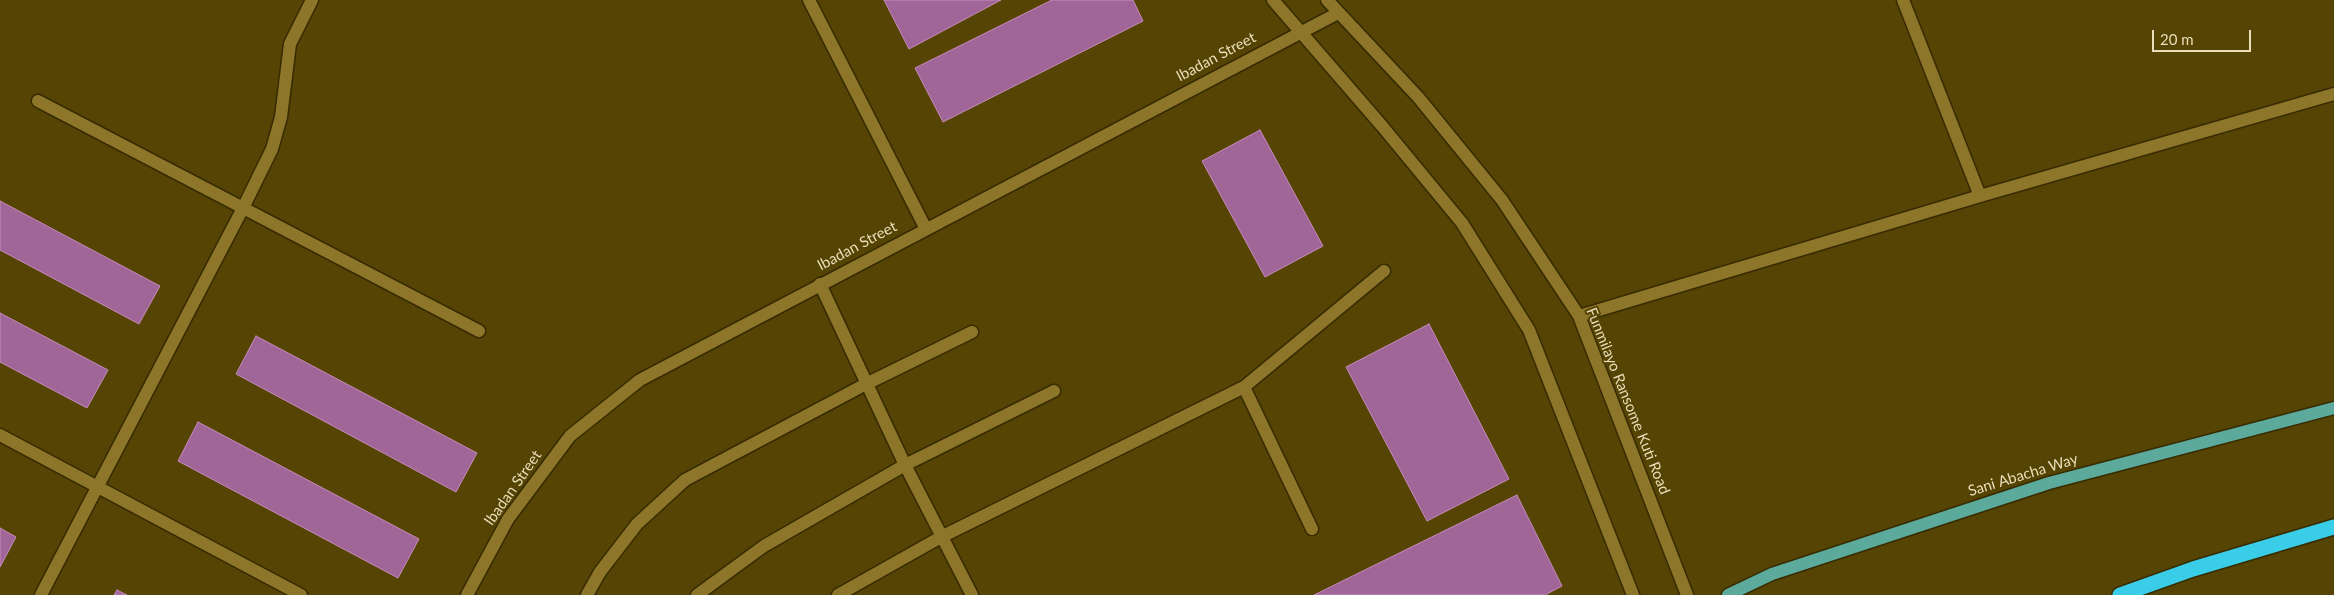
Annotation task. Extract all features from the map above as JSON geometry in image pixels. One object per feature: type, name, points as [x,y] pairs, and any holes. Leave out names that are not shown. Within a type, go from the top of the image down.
[{"type":"highway","points":[[2120,595],[2193,569],[2334,527]]},
{"type":"main road","name":"Sani Abacha Way","points":[[1728,595],[1772,574],[2049,483],[2334,408]]},
{"type":"street","points":[[41,595],[272,149],[281,116],[290,44],[312,0]]},
{"type":"street","points":[[809,0],[926,228]]},
{"type":"street","points":[[1273,0],[1462,222],[1529,330],[1633,595]]},
{"type":"street","name":"Funmilayo Ransome Kuti Road","points":[[1327,0],[1418,97],[1502,200],[1579,316],[1687,595]]},
{"type":"street","points":[[1903,0],[1980,196]]},
{"type":"street","name":"Ibadan Street","points":[[467,595],[508,519],[570,436],[640,380],[1338,13]]},
{"type":"street","points":[[1579,316],[1980,196],[2334,94]]},
{"type":"street","points":[[38,101],[479,331]]},
{"type":"street","points":[[838,595],[941,537],[1244,387],[1384,271]]},
{"type":"street","points":[[820,284],[905,465],[972,595]]},
{"type":"street","points":[[587,595],[600,572],[636,524],[685,480],[866,384],[972,332]]},
{"type":"street","points":[[1244,387],[1312,529]]},
{"type":"street","points":[[697,595],[764,546],[905,465],[1054,391]]},
{"type":"street","points":[[0,435],[301,595]]},
{"type":"building","points":[[884,0],[1001,0],[909,49]]},
{"type":"building","points":[[1052,0],[1133,0],[1143,21],[943,122],[915,68]]},
{"type":"building","points":[[1260,130],[1323,246],[1265,277],[1202,161]]},
{"type":"building","points":[[0,201],[160,286],[139,324],[0,250]]},
{"type":"building","points":[[0,313],[108,370],[87,408],[0,362]]},
{"type":"building","points":[[1429,324],[1509,479],[1427,521],[1346,367]]},
{"type":"building","points":[[256,336],[477,453],[456,492],[236,374]]},
{"type":"building","points":[[198,422],[419,539],[398,578],[178,461]]},
{"type":"building","points":[[1517,495],[1562,586],[1545,595],[1314,595]]},
{"type":"building","points":[[0,528],[16,537],[0,567]]},
{"type":"building","points":[[117,590],[127,595],[114,595]]}]
